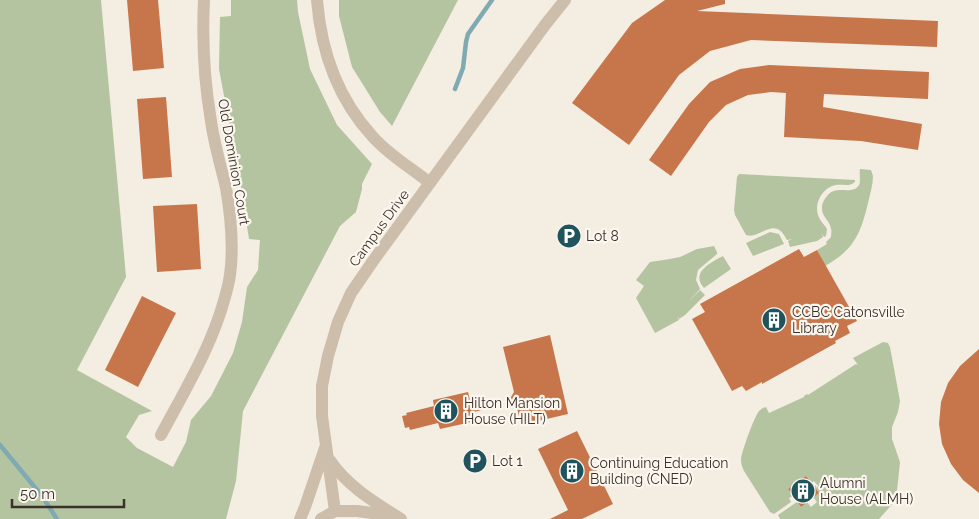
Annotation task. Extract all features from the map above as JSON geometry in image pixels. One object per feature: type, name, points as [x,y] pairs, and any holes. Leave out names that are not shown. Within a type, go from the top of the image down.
[{"type":"street","name":"Old Dominion Court","points":[[161,435],[206,352],[221,313],[230,277],[233,249],[226,188],[211,123],[205,86],[203,57],[204,0]]},
{"type":"street","points":[[317,0],[319,22],[326,54],[340,89],[356,116],[373,137],[390,153],[430,183]]},
{"type":"street","name":"Campus Drive","points":[[335,511],[322,416],[322,386],[338,322],[351,293],[565,0]]},
{"type":"street","points":[[300,519],[326,451]]},
{"type":"street","points":[[326,451],[336,469],[346,480],[373,502],[401,519]]},
{"type":"street","points":[[321,519],[335,511],[357,511],[401,519]]},
{"type":"green space","points":[[0,0],[101,0],[126,277],[77,370],[152,411],[139,415],[126,437],[137,448],[173,467],[186,442],[191,420],[211,396],[233,353],[242,322],[247,287],[258,270],[260,240],[249,239],[219,69],[220,17],[231,16],[231,0],[297,0],[310,69],[337,125],[372,164],[362,184],[356,212],[340,226],[243,411],[236,481],[226,519],[0,519]]},
{"type":"green space","points":[[339,0],[458,0],[392,126],[380,112],[352,67],[339,16]]},
{"type":"green space","points":[[860,169],[871,170],[873,176],[859,232],[850,247],[843,254],[825,266],[817,250],[827,244],[826,242],[831,237],[829,223],[822,210],[823,203],[827,196],[835,191],[853,190],[856,188],[860,183]]},
{"type":"green space","points":[[739,174],[855,180],[855,182],[848,185],[831,186],[821,196],[817,210],[820,219],[827,229],[826,236],[824,237],[821,233],[823,237],[817,241],[790,247],[788,241],[792,239],[787,240],[777,229],[772,228],[752,236],[746,235],[734,210],[737,177]]},
{"type":"green space","points":[[770,232],[779,234],[784,244],[753,256],[746,243]]},
{"type":"green space","points":[[714,246],[717,254],[698,270],[696,280],[700,289],[689,301],[700,290],[705,295],[685,315],[679,319],[677,316],[679,320],[655,333],[636,298],[644,286],[636,280],[650,262],[680,257],[697,249]]},
{"type":"green space","points":[[723,256],[731,269],[704,288],[699,278],[701,273],[713,261]]},
{"type":"green space","points":[[883,342],[888,343],[890,347],[900,401],[892,427],[892,439],[900,462],[896,500],[879,519],[780,519],[778,515],[797,502],[801,507],[807,502],[811,507],[817,502],[813,497],[819,493],[814,487],[815,485],[817,488],[818,486],[814,481],[812,483],[806,476],[788,489],[793,496],[789,498],[791,502],[774,514],[770,512],[744,471],[741,462],[751,427],[757,414],[763,408],[766,407],[769,413],[808,395],[856,364],[858,365],[853,358]]},
{"type":"building","points":[[127,0],[158,0],[164,68],[133,71]]},
{"type":"building","points":[[665,0],[725,0],[725,4],[697,11],[938,21],[937,47],[751,40],[710,51],[679,75],[629,145],[572,103],[632,23]]},
{"type":"building","points":[[769,65],[929,72],[928,99],[824,94],[823,107],[922,124],[918,150],[861,141],[784,137],[786,93],[771,92],[748,95],[726,105],[709,122],[671,176],[649,160],[689,104],[710,82],[740,69]]},
{"type":"building","points":[[166,97],[172,177],[143,179],[137,99]]},
{"type":"building","points":[[197,204],[201,269],[157,272],[153,206]]},
{"type":"building","name":"CCBC Catonsville Library","points":[[799,249],[804,257],[817,250],[857,321],[847,326],[850,333],[835,341],[836,343],[762,384],[762,382],[746,391],[742,386],[732,391],[692,319],[705,312],[700,304]]},
{"type":"building","points":[[142,296],[176,313],[138,387],[105,370]]},
{"type":"building","points":[[550,335],[568,414],[521,425],[517,408],[508,402],[514,392],[503,347]]},
{"type":"building","points":[[979,349],[979,493],[963,480],[951,464],[942,444],[939,424],[941,402],[948,383],[960,366]]},
{"type":"building","name":"Hilton Mansion House (HILT)","points":[[468,392],[470,400],[479,398],[482,410],[474,412],[476,421],[440,429],[438,423],[410,430],[409,427],[405,428],[402,416],[407,415],[406,413],[434,406],[433,400]]},
{"type":"building","name":"Continuing Education Building (CNED)","points":[[577,431],[613,504],[582,519],[550,519],[568,510],[538,449]]},
{"type":"building","name":"Alumni House (ALMH)","points":[[806,476],[819,493],[801,507],[788,489]]},
{"type":"waterway","points":[[455,89],[463,68],[468,34],[492,0]]},
{"type":"waterway","points":[[0,445],[42,496],[57,519]]},
{"type":"place","name":"Lot 8","points":[[569,236]]},
{"type":"place","name":"CCBC Catonsville Library","points":[[774,320]]},
{"type":"place","name":"Hilton Mansion House (HILT)","points":[[446,411]]},
{"type":"place","name":"Lot 1","points":[[475,461]]},
{"type":"place","name":"Continuing Education Building (CNED)","points":[[572,471]]},
{"type":"place","name":"Alumni House (ALMH)","points":[[803,491]]}]
